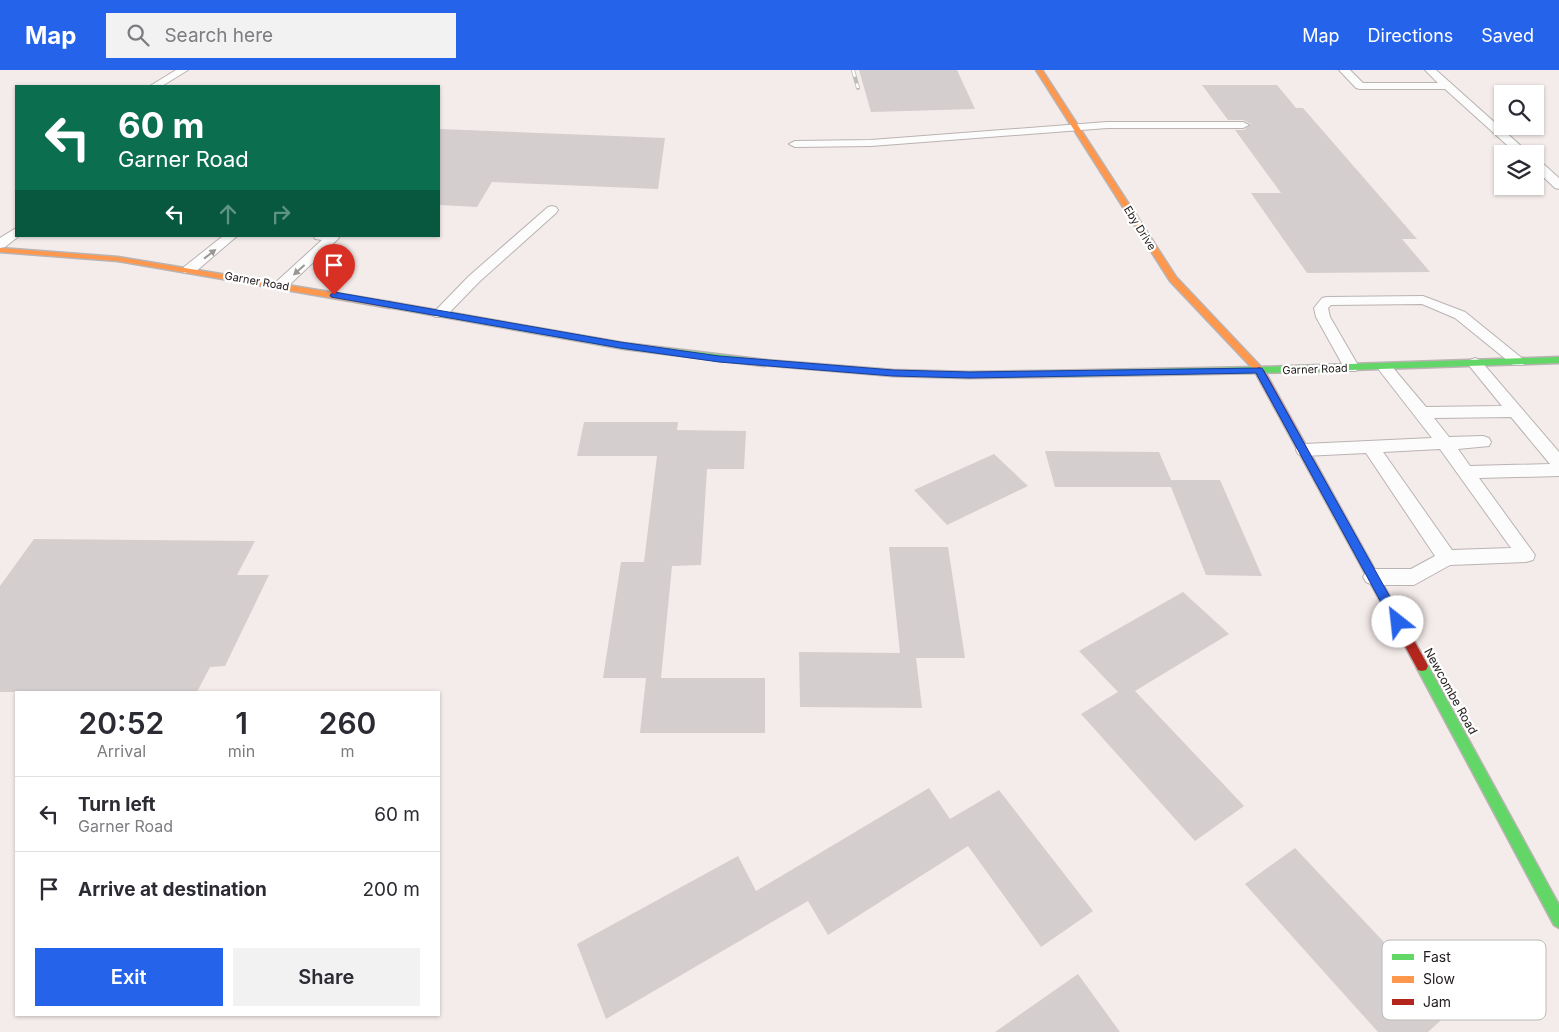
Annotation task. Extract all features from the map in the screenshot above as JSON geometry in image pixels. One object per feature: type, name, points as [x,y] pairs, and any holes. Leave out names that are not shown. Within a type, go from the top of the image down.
[{"type":"main road","name":"Eby Drive","points":[[1039,70],[1173,279],[1259,370]]},
{"type":"main road","name":"Garner Road","points":[[0,250],[118,259],[281,285],[620,345],[719,359],[893,373],[969,375],[1259,370],[1559,360]]},
{"type":"main road","name":"Newcombe Road","points":[[1259,370],[1559,920]]},
{"type":"lane","points":[[157,85],[183,70]]},
{"type":"lane","points":[[1344,70],[1360,86],[1448,86]]},
{"type":"lane","points":[[1430,70],[1514,145]]},
{"type":"lane","points":[[794,144],[871,143],[1107,125],[1243,125]]},
{"type":"lane","points":[[1544,171],[1559,185]]},
{"type":"lane","points":[[440,314],[474,279],[552,210]]},
{"type":"lane","points":[[0,244],[15,233]]},
{"type":"lane","points":[[189,270],[230,237]]},
{"type":"lane","points":[[281,285],[332,238],[326,237]]},
{"type":"lane","points":[[1351,367],[1323,317],[1321,308],[1327,302],[1423,300],[1460,315],[1494,340],[1518,362]]},
{"type":"lane","points":[[1475,363],[1515,411],[1534,441],[1559,463]]},
{"type":"lane","points":[[1373,577],[1414,577],[1447,558],[1526,554],[1445,443],[1384,366]]},
{"type":"lane","points":[[1421,413],[1515,411]]},
{"type":"lane","points":[[1304,450],[1484,442]]},
{"type":"lane","points":[[1371,447],[1447,558]]},
{"type":"lane","points":[[1465,472],[1559,470]]},
{"type":"building","points":[[859,70],[957,70],[975,109],[871,112]]},
{"type":"building","points":[[1202,85],[1277,85],[1296,108],[1303,108],[1417,239],[1402,239],[1430,272],[1307,273],[1251,193],[1281,193],[1235,130],[1244,130],[1251,124],[1243,120],[1228,120]]},
{"type":"building","points":[[440,129],[665,138],[658,189],[492,182],[477,207],[440,205]]},
{"type":"building","points":[[584,422],[678,422],[677,430],[746,431],[744,469],[707,469],[701,565],[672,566],[661,678],[603,678],[621,562],[644,562],[657,456],[577,456]]},
{"type":"building","points":[[1045,451],[1159,452],[1171,480],[1220,480],[1262,576],[1206,575],[1171,487],[1055,487]]},
{"type":"building","points":[[994,454],[1028,486],[947,525],[914,490]]},
{"type":"building","points":[[34,539],[255,541],[237,575],[269,575],[225,666],[210,667],[198,691],[0,692],[0,586]]},
{"type":"building","points":[[889,547],[948,547],[965,658],[916,658],[922,708],[800,707],[799,652],[900,653]]},
{"type":"building","points":[[1183,592],[1229,634],[1135,691],[1244,806],[1195,841],[1081,714],[1118,692],[1079,651]]},
{"type":"building","points":[[646,678],[765,678],[765,733],[640,733]]},
{"type":"building","points":[[929,788],[950,819],[999,790],[1093,911],[1041,947],[968,846],[828,935],[808,901],[606,1019],[577,944],[738,856],[756,891]]},
{"type":"building","points":[[1295,848],[1382,940],[1382,1020],[1441,1020],[1428,1032],[1378,1032],[1245,884]]},
{"type":"building","points":[[1078,974],[1120,1032],[995,1032]]},
{"type":"railway","points":[[853,70],[858,88]]},
{"type":"traffic: fast","points":[[390,305],[624,346],[718,359],[765,363]]},
{"type":"traffic: fast","points":[[1042,374],[1259,370],[1559,360]]},
{"type":"traffic: fast","points":[[1422,666],[1559,920]]},
{"type":"traffic: slow","points":[[1039,70],[1173,279],[1259,370]]},
{"type":"traffic: slow","points":[[0,250],[118,259],[390,305]]},
{"type":"traffic: slow","points":[[765,363],[893,373],[1042,374]]},
{"type":"traffic: jam","points":[[1259,370],[1422,666]]},
{"type":"route","points":[[334,295],[620,345],[719,359],[893,373],[969,375],[1259,370],[1398,622]]}]
